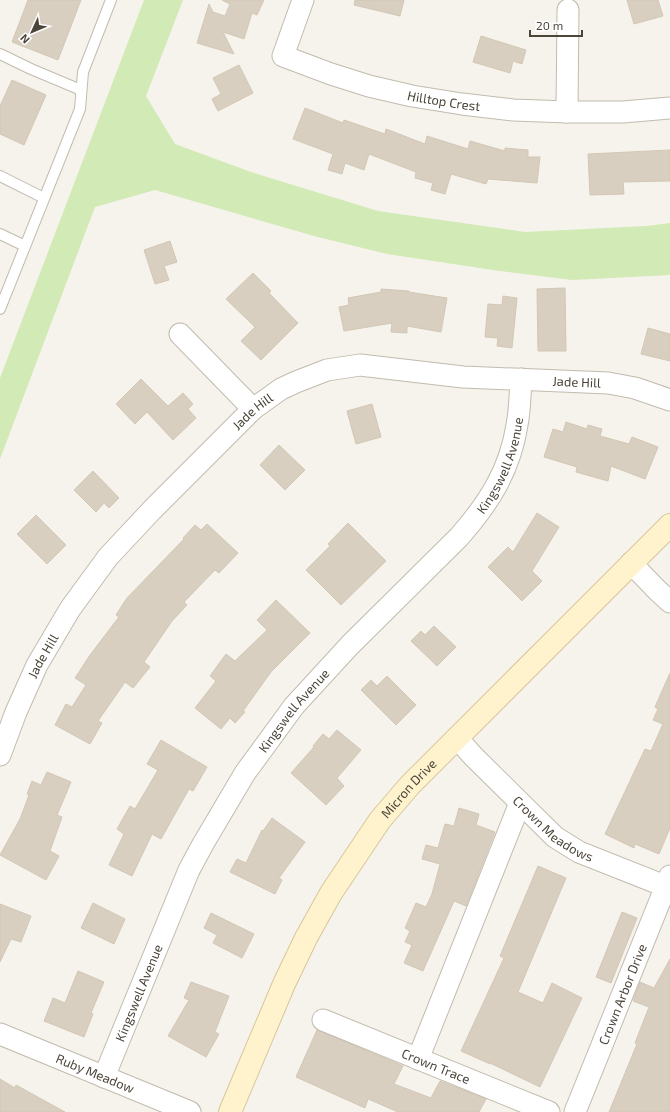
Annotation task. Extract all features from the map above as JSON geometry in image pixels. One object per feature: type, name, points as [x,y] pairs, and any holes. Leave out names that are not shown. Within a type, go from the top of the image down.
[{"type":"street","name":"Hilltop Crest","points":[[304,0],[283,56],[330,74],[369,86],[412,96],[513,110],[623,112],[670,108]]},
{"type":"street","points":[[567,112],[568,10]]},
{"type":"street","points":[[180,334],[253,409]]},
{"type":"street","name":"Jade Hill","points":[[0,755],[16,712],[37,665],[70,609],[108,557],[152,510],[253,409],[296,382],[327,370],[360,365],[463,377],[608,383],[635,388],[670,400]]},
{"type":"street","name":"Kingswell Avenue","points":[[104,1077],[189,870],[245,773],[294,706],[350,645],[474,521],[497,485],[513,445],[518,424],[521,379]]},
{"type":"street","name":"Micron Drive","points":[[230,1112],[284,984],[306,938],[331,893],[380,820],[410,785],[456,738],[670,524]]},
{"type":"street","points":[[631,563],[670,602]]},
{"type":"street","name":"Crown Meadows","points":[[456,738],[472,756],[555,837],[579,852],[669,884]]},
{"type":"street","points":[[418,1059],[520,803]]},
{"type":"street","name":"Crown Arbor Drive","points":[[575,1112],[669,884]]},
{"type":"street","name":"Crown Trace","points":[[323,1020],[549,1112]]},
{"type":"street","name":"Ruby Meadow","points":[[0,1034],[190,1112]]},
{"type":"lane","points":[[0,309],[80,109],[83,72],[112,0]]},
{"type":"lane","points":[[0,54],[31,69],[82,90]]},
{"type":"lane","points":[[0,176],[44,198]]},
{"type":"lane","points":[[0,234],[25,246]]},
{"type":"green space","points":[[144,0],[183,0],[146,96],[175,144],[251,172],[378,211],[525,232],[647,226],[670,223],[670,275],[572,280],[387,254],[314,236],[155,190],[95,207],[0,459],[0,378]]},
{"type":"building","points":[[28,0],[81,0],[58,60],[12,42]]},
{"type":"building","points":[[222,0],[264,0],[257,15],[252,13],[244,39],[223,32],[234,54],[197,43],[209,4],[213,12],[225,16],[230,4]]},
{"type":"building","points":[[355,0],[404,0],[400,16],[354,5]]},
{"type":"building","points":[[627,0],[658,0],[663,16],[634,24]]},
{"type":"building","points":[[481,36],[526,50],[522,64],[513,61],[510,73],[473,62]]},
{"type":"building","points":[[239,65],[253,93],[218,111],[212,99],[221,94],[213,78]]},
{"type":"building","points":[[12,80],[46,95],[24,145],[0,134],[0,106]]},
{"type":"building","points":[[305,108],[343,123],[344,120],[385,134],[386,129],[425,144],[427,136],[468,149],[470,141],[505,151],[505,148],[528,150],[528,157],[540,157],[537,183],[488,179],[486,184],[451,174],[445,194],[431,190],[433,183],[415,178],[416,172],[369,154],[364,170],[345,163],[342,174],[328,170],[333,154],[293,139]]},
{"type":"building","points":[[670,150],[670,181],[623,182],[624,194],[590,195],[588,154]]},
{"type":"building","points":[[170,241],[177,262],[164,266],[169,280],[155,284],[144,250]]},
{"type":"building","points":[[253,273],[271,291],[269,293],[298,323],[261,360],[241,341],[255,327],[226,299]]},
{"type":"building","points":[[565,288],[566,351],[538,351],[537,289]]},
{"type":"building","points":[[381,289],[409,291],[447,298],[441,332],[407,326],[407,333],[391,332],[392,323],[344,331],[339,307],[349,305],[348,298],[381,292]]},
{"type":"building","points":[[503,296],[517,298],[512,348],[497,346],[498,338],[485,337],[488,304],[502,305]]},
{"type":"building","points":[[648,328],[670,334],[670,361],[641,354]]},
{"type":"building","points":[[141,379],[168,406],[183,393],[193,404],[188,409],[196,418],[173,440],[147,412],[135,424],[116,404]]},
{"type":"building","points":[[372,404],[381,437],[356,444],[347,411]]},
{"type":"building","points":[[566,422],[587,429],[588,425],[602,429],[600,436],[629,444],[632,437],[658,447],[645,479],[611,466],[608,481],[576,472],[577,467],[544,457],[553,429],[563,432]]},
{"type":"building","points":[[279,445],[305,470],[285,490],[260,465]]},
{"type":"building","points":[[93,471],[119,498],[109,508],[104,503],[96,512],[74,490]]},
{"type":"building","points":[[537,513],[559,527],[532,571],[542,581],[522,601],[488,567],[508,547],[513,552]]},
{"type":"building","points":[[36,515],[66,545],[47,564],[17,534]]},
{"type":"building","points":[[348,523],[386,561],[341,605],[306,570],[330,546],[328,544]]},
{"type":"building","points":[[207,524],[238,553],[219,573],[215,570],[184,602],[187,605],[172,621],[144,662],[150,667],[133,688],[125,682],[98,721],[102,723],[90,744],[55,725],[66,704],[72,707],[86,685],[75,678],[90,655],[119,617],[116,615],[127,598],[184,539],[183,538],[195,525],[201,530]]},
{"type":"building","points":[[276,600],[310,633],[271,672],[243,711],[245,712],[235,723],[230,718],[221,729],[195,708],[216,681],[210,676],[226,654],[235,661],[267,630],[257,620]]},
{"type":"building","points":[[434,626],[456,647],[437,666],[411,641],[421,631],[425,635]]},
{"type":"building","points":[[670,673],[670,828],[659,854],[635,844],[634,848],[605,834],[645,749],[651,751],[663,724],[653,720],[658,709],[655,707]]},
{"type":"building","points":[[387,676],[416,705],[396,725],[361,690],[371,680],[377,686]]},
{"type":"building","points":[[337,730],[361,750],[337,778],[344,786],[326,805],[291,773],[314,747],[313,746],[323,734],[329,739]]},
{"type":"building","points":[[161,740],[207,767],[193,791],[189,789],[161,839],[152,834],[132,876],[109,865],[124,834],[117,829],[130,806],[135,809],[158,770],[147,764]]},
{"type":"building","points":[[47,772],[71,782],[57,815],[62,817],[50,851],[59,856],[46,880],[0,855],[20,819],[29,795],[27,794],[32,781],[41,785]]},
{"type":"building","points":[[459,808],[479,814],[476,825],[495,832],[466,906],[454,901],[423,971],[404,963],[412,945],[405,942],[410,931],[405,928],[416,903],[426,907],[432,894],[440,864],[422,859],[426,845],[438,848],[445,824],[454,826]]},
{"type":"building","points":[[272,818],[305,842],[279,878],[282,880],[275,894],[230,872],[237,859],[246,863],[262,830],[263,831]]},
{"type":"building","points":[[538,866],[566,878],[518,992],[543,1003],[552,983],[582,998],[540,1087],[461,1051],[504,958],[500,956]]},
{"type":"building","points":[[93,903],[125,919],[114,944],[81,928]]},
{"type":"building","points":[[0,904],[31,916],[21,942],[11,939],[0,962]]},
{"type":"building","points":[[622,912],[637,918],[611,983],[596,977]]},
{"type":"building","points":[[211,913],[254,934],[242,958],[213,943],[217,935],[204,928]]},
{"type":"building","points":[[670,959],[670,1112],[609,1112],[637,1044],[635,1043],[649,1007],[633,1001],[640,982],[654,988]]},
{"type":"building","points":[[78,971],[104,982],[91,1013],[93,1014],[84,1037],[44,1021],[53,998],[65,1003]]},
{"type":"building","points":[[191,982],[229,996],[215,1032],[219,1034],[206,1057],[168,1036],[189,1000],[184,998]]},
{"type":"building","points":[[317,1030],[403,1066],[394,1084],[431,1098],[440,1081],[486,1099],[479,1112],[398,1112],[368,1099],[365,1108],[296,1077]]},
{"type":"building","points":[[0,1079],[15,1088],[16,1085],[65,1112],[0,1112]]}]
